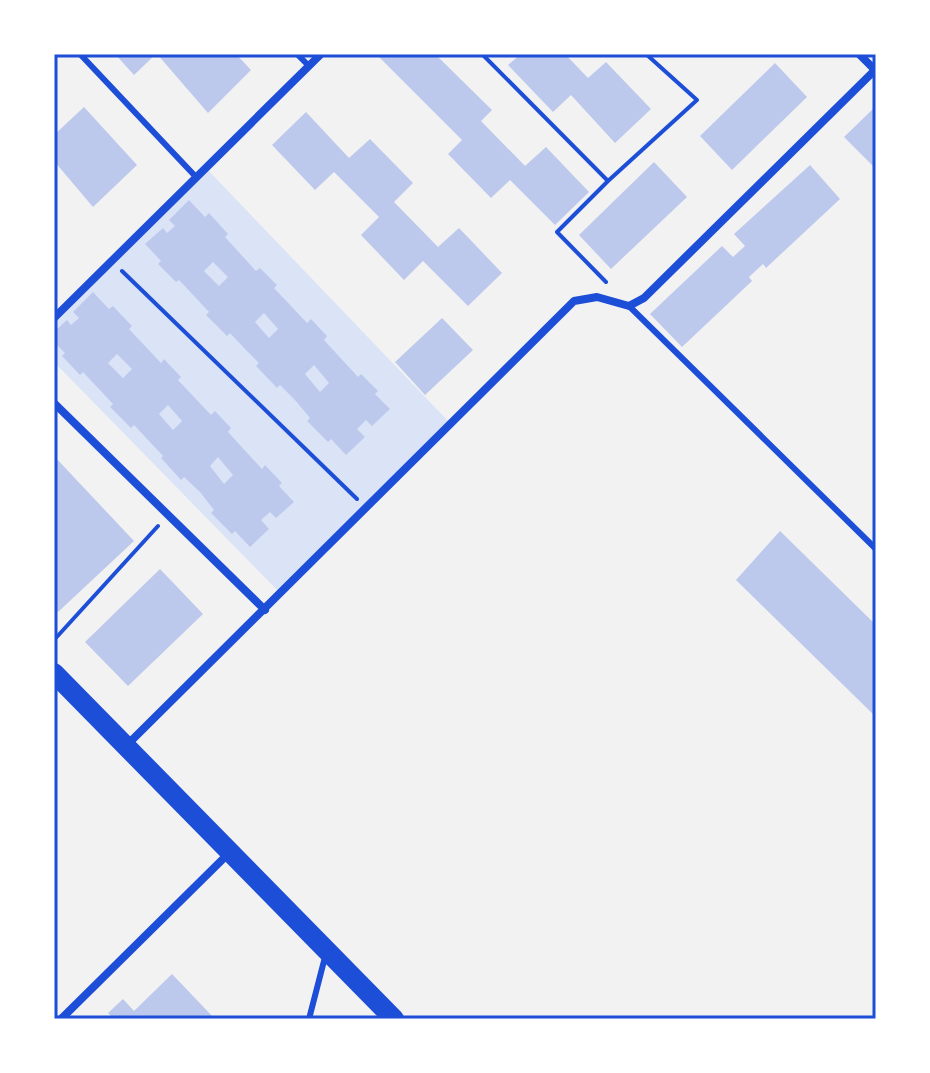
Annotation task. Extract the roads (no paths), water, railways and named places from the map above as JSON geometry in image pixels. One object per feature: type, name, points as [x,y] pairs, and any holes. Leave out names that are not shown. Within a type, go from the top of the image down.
[{"type":"main road","points":[[54,673],[394,1019]]},
{"type":"street","points":[[54,318],[321,54]]},
{"type":"street","points":[[126,747],[574,301],[597,297],[629,306],[644,298],[876,69],[859,54]]},
{"type":"street","points":[[54,403],[265,610]]},
{"type":"street","points":[[61,1019],[230,852]]},
{"type":"lane","points":[[80,54],[196,177]]},
{"type":"lane","points":[[297,54],[309,66]]},
{"type":"lane","points":[[629,306],[876,549]]},
{"type":"lane","points":[[309,1019],[326,951]]}]
